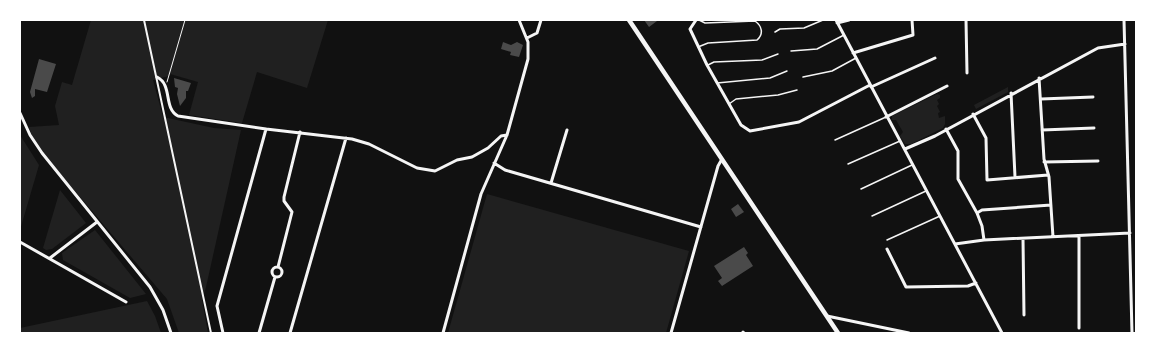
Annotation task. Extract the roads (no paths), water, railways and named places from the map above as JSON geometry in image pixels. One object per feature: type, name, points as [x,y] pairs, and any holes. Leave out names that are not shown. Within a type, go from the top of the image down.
[{"type":"main road","points":[[629,20],[838,333]]},
{"type":"street","points":[[144,20],[211,333]]},
{"type":"street","points":[[443,333],[481,194],[507,135],[528,59],[529,50],[527,38],[518,20]]},
{"type":"street","points":[[527,38],[537,33],[541,20]]},
{"type":"street","points":[[696,20],[690,29],[698,47],[741,125],[750,130],[799,122],[870,86],[936,58]]},
{"type":"street","points":[[849,20],[836,21],[1002,333]]},
{"type":"street","points":[[853,53],[913,35],[912,20]]},
{"type":"street","points":[[966,20],[967,73]]},
{"type":"street","points":[[1124,20],[1132,333]]},
{"type":"street","points":[[905,149],[946,129],[1039,78],[1098,48],[1125,44]]},
{"type":"street","points":[[157,77],[165,84],[171,110],[178,116],[266,129],[346,138],[369,144],[417,168],[435,171],[457,160],[472,157],[488,148],[501,136],[507,135]]},
{"type":"street","points":[[1039,78],[1044,162],[1048,175],[1053,236]]},
{"type":"street","points":[[886,116],[947,86]]},
{"type":"street","points":[[1011,93],[1015,177]]},
{"type":"street","points":[[1041,99],[1093,97]]},
{"type":"street","points":[[20,113],[30,135],[42,153],[150,287],[163,310],[171,333]]},
{"type":"street","points":[[973,114],[986,138],[987,180],[1048,175]]},
{"type":"street","points":[[1042,130],[1094,128]]},
{"type":"street","points":[[223,333],[217,306],[266,129]]},
{"type":"street","points":[[946,129],[958,151],[958,179],[977,213],[982,226],[984,240]]},
{"type":"street","points":[[551,183],[567,130]]},
{"type":"street","points":[[275,277],[272,275],[272,270],[278,267],[292,212],[284,201],[284,197],[300,132]]},
{"type":"street","points":[[290,333],[346,138]]},
{"type":"street","points":[[671,333],[718,166],[722,159]]},
{"type":"street","points":[[1044,162],[1098,161]]},
{"type":"street","points":[[494,163],[505,170],[701,227]]},
{"type":"street","points":[[977,213],[982,210],[1051,205]]},
{"type":"street","points":[[50,258],[97,222]]},
{"type":"street","points":[[955,244],[984,240],[1130,233]]},
{"type":"street","points":[[1079,236],[1079,328]]},
{"type":"street","points":[[1023,239],[1024,315]]},
{"type":"street","points":[[20,242],[126,302]]},
{"type":"street","points":[[887,250],[906,288],[968,286],[976,283]]},
{"type":"street","points":[[275,277],[280,276],[282,273],[278,267]]},
{"type":"street","points":[[259,333],[275,277]]},
{"type":"street","points":[[827,316],[909,333]]},
{"type":"lane","points":[[698,47],[708,43],[758,40],[762,31],[759,24],[755,21],[705,23],[699,20]]},
{"type":"lane","points":[[775,32],[780,29],[804,28],[823,20]]},
{"type":"lane","points":[[790,51],[817,49],[844,35]]},
{"type":"lane","points":[[707,65],[714,62],[762,60],[778,54]]},
{"type":"lane","points":[[803,77],[832,71],[856,58]]},
{"type":"lane","points":[[717,83],[770,78],[787,71]]},
{"type":"lane","points":[[729,104],[736,99],[778,95],[796,90]]},
{"type":"lane","points":[[835,140],[886,116]]},
{"type":"lane","points":[[848,164],[900,141]]},
{"type":"lane","points":[[860,189],[912,165]]},
{"type":"lane","points":[[872,216],[926,191]]},
{"type":"lane","points":[[887,240],[940,216]]}]
